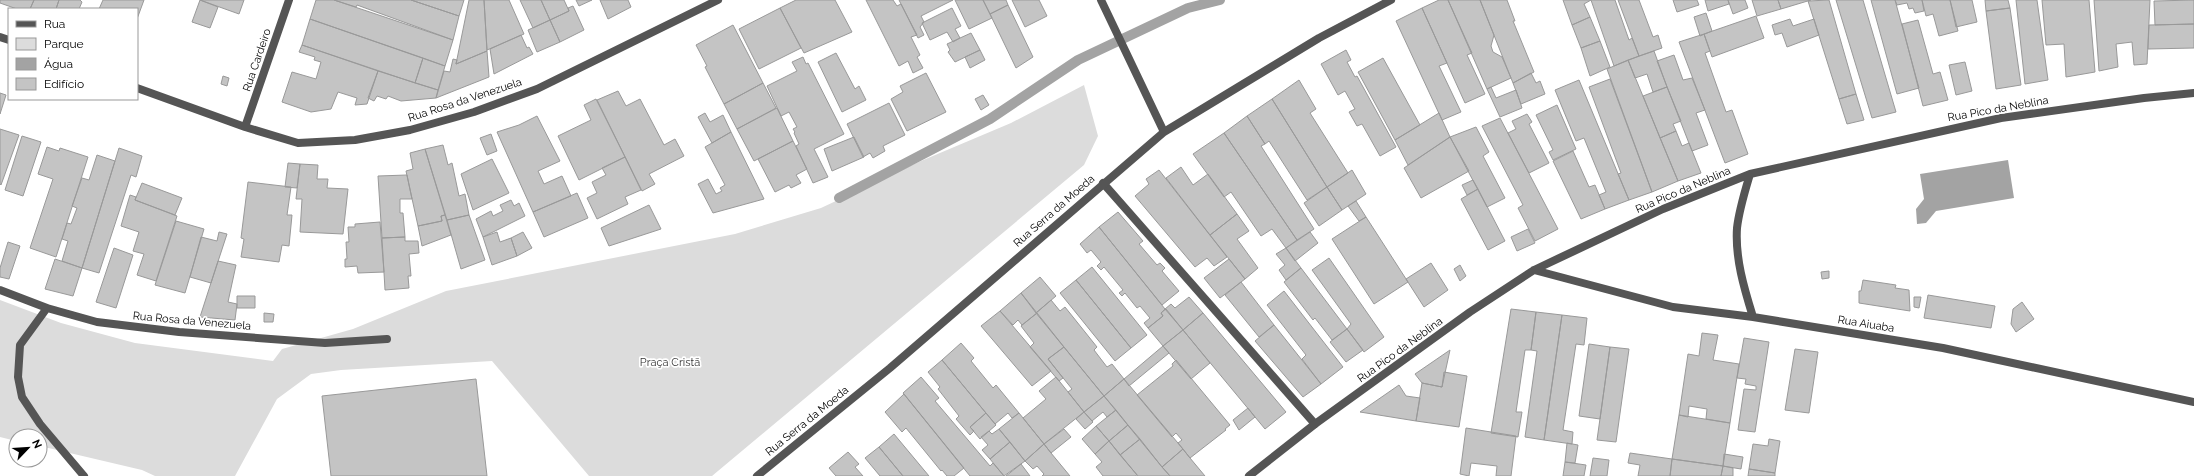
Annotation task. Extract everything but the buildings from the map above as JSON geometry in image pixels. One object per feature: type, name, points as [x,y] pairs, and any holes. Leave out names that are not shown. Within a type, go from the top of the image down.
[{"type":"street","name":"Rua Cardeiro","points":[[245,128],[289,0]]},
{"type":"street","name":"Rua Rosa da Venezuela","points":[[138,88],[245,128],[298,143],[355,140],[410,130],[474,112],[537,89],[718,0]]},
{"type":"street","points":[[1101,0],[1164,132]]},
{"type":"street","name":"Rua Serra da Moeda","points":[[757,476],[890,368],[1164,132],[1319,38],[1391,0]]},
{"type":"street","name":"Rua Pico da Neblina","points":[[1250,476],[1315,424],[1470,312],[1534,270],[1662,209],[1750,174],[2001,118],[2144,98],[2194,93]]},
{"type":"street","points":[[1750,174],[1737,228],[1738,254],[1742,281],[1752,317]]},
{"type":"street","points":[[1103,183],[1315,424]]},
{"type":"street","name":"Rua Aiuaba","points":[[1534,270],[1673,307],[1752,317],[1943,348],[2194,402]]},
{"type":"street","name":"Rua Rosa da Venezuela","points":[[0,290],[47,308],[97,322],[178,332],[324,343],[387,339]]},
{"type":"street","points":[[47,308],[20,345],[18,377],[22,397],[40,424],[84,476]]},
{"type":"green space","name":"Praça Cristã","points":[[1084,85],[1098,136],[1084,165],[712,476],[589,476],[492,361],[341,370],[311,374],[277,399],[235,476],[155,476],[142,470],[48,448],[48,428],[8,428],[8,439],[0,437],[0,300],[61,323],[135,343],[273,361],[282,349],[353,329],[446,291],[735,234],[821,208],[921,161],[1011,123]]},
{"type":"water","points":[[2008,160],[2014,198],[1936,211],[1926,223],[1917,224],[1916,209],[1924,199],[1920,174]]},
{"type":"waterway","points":[[839,198],[990,119],[1078,60],[1188,8],[1220,0]]}]
